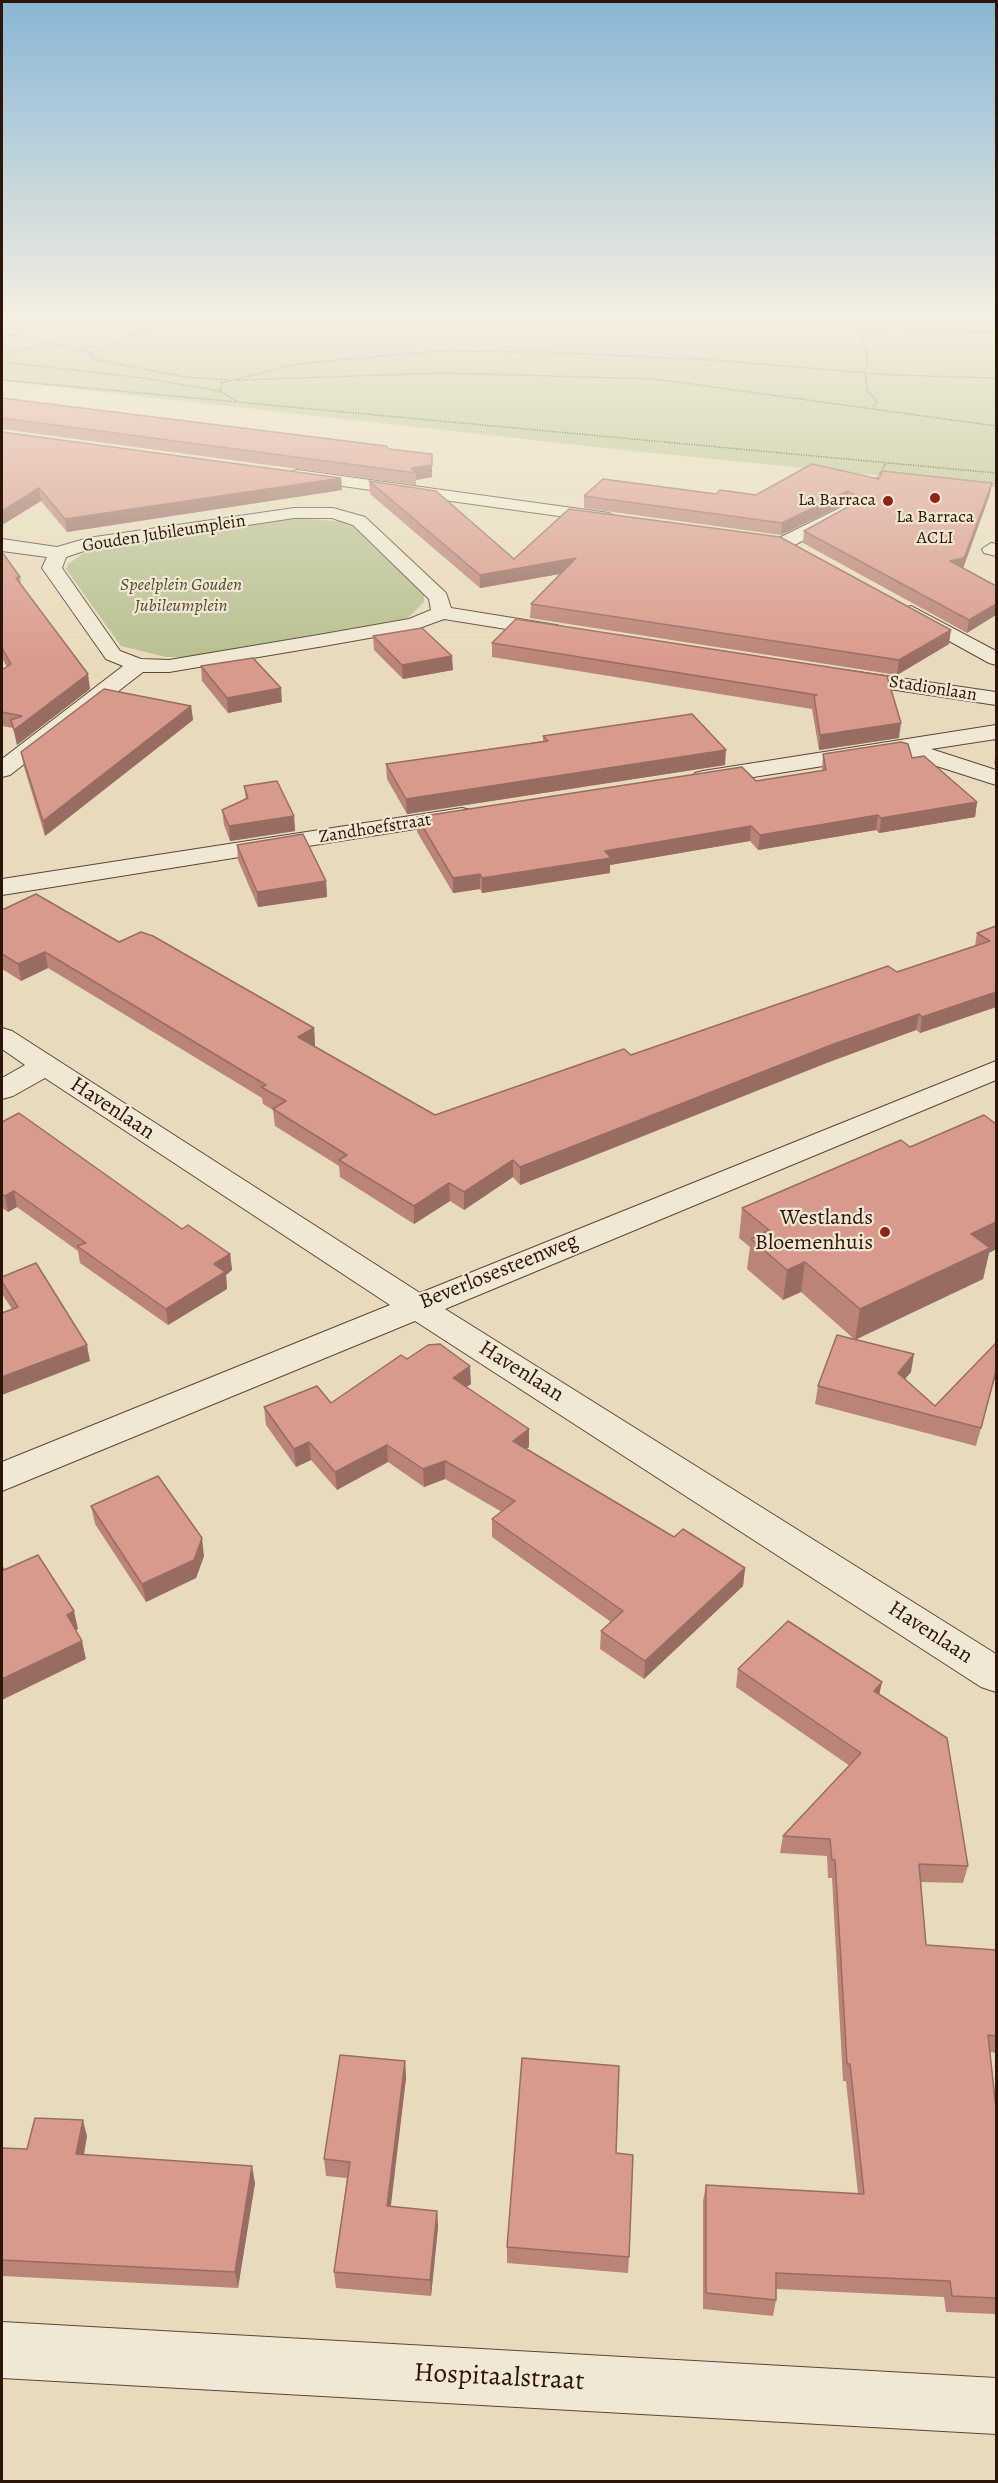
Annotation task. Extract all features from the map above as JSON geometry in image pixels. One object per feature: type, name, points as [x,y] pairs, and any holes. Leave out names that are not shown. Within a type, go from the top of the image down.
[{"type":"street","points":[[274,472],[630,521]]},
{"type":"street","points":[[333,513],[369,485]]},
{"type":"street","points":[[784,543],[846,510]]},
{"type":"street","name":"Gouden Jubileumplein","points":[[333,513],[358,521],[440,597],[442,613],[414,624],[313,642],[169,666],[138,665],[113,655],[52,568],[58,554],[88,544],[282,515],[333,513]]},
{"type":"street","points":[[760,540],[784,543],[804,554]]},
{"type":"street","points":[[2,545],[58,554]]},
{"type":"street","points":[[895,603],[996,659]]},
{"type":"street","points":[[442,613],[572,633]]},
{"type":"street","points":[[5,763],[138,665]]},
{"type":"street","name":"Stadionlaan","points":[[819,672],[996,699]]},
{"type":"street","points":[[676,782],[996,732]]},
{"type":"street","points":[[901,747],[996,778]]},
{"type":"street","name":"Zandhoefstraat","points":[[2,887],[487,811]]},
{"type":"street","name":"Havenlaan","points":[[2,1037],[416,1306],[996,1675]]},
{"type":"street","name":"Havenlaan","points":[[2,1090],[46,1066]]},
{"type":"street","name":"Beverlosesteenweg","points":[[2,1477],[416,1306],[988,1080]]},
{"type":"street","name":"Hospitaalstraat","points":[[2,2350],[996,2406]]},
{"type":"path","points":[[544,431],[996,473]]},
{"type":"path","points":[[874,480],[878,480],[885,463]]},
{"type":"green space","points":[[451,431],[996,431],[996,487]]},
{"type":"green space","name":"Speelplein Gouden Jubileumplein","points":[[289,518],[338,521],[350,524],[424,595],[424,602],[408,618],[398,621],[187,657],[166,657],[121,646],[66,569],[68,564],[91,548]]},
{"type":"building","points":[[99,431],[265,431],[432,454],[432,465],[411,468],[416,473]]},
{"type":"building","points":[[2,432],[341,478],[65,519],[39,488],[2,511]]},
{"type":"building","points":[[812,464],[879,479],[883,471],[992,483],[964,558],[950,561],[996,586],[996,604],[969,620],[804,531],[855,503],[859,498],[848,491],[782,523],[584,496],[603,479],[716,494],[720,490],[756,495]]},
{"type":"building","points":[[369,481],[436,491],[514,559],[569,509],[780,537],[951,630],[899,660],[531,604],[576,558],[480,575]]},
{"type":"building","points":[[2,552],[20,577],[16,578],[88,674],[14,730],[11,720],[22,716],[2,712],[2,670],[11,664],[2,648]]},
{"type":"building","points":[[516,619],[887,676],[901,723],[820,735],[814,696],[817,695],[492,643]]},
{"type":"building","points":[[422,628],[452,656],[402,665],[373,636]]},
{"type":"building","points":[[253,658],[281,688],[227,698],[201,666]]},
{"type":"building","points":[[104,689],[191,706],[43,821],[21,752]]},
{"type":"building","points":[[692,714],[726,750],[406,799],[386,764],[548,741],[543,736]]},
{"type":"building","points":[[901,742],[908,744],[912,758],[924,756],[977,802],[881,818],[878,815],[760,835],[751,826],[605,851],[611,858],[482,878],[480,874],[453,878],[417,817],[742,767],[756,781],[826,770],[823,754]]},
{"type":"building","points":[[277,781],[294,816],[229,826],[222,810],[248,798],[244,786]]},
{"type":"building","points":[[303,834],[326,881],[257,892],[237,845]]},
{"type":"building","points":[[36,894],[119,942],[141,932],[153,936],[314,1028],[298,1037],[435,1115],[624,1049],[631,1055],[888,966],[897,972],[990,941],[977,933],[996,926],[996,992],[922,1017],[919,1014],[831,1045],[520,1167],[513,1160],[464,1192],[449,1183],[414,1206],[339,1160],[347,1155],[273,1109],[286,1101],[261,1087],[266,1085],[45,952],[18,964],[2,954],[2,910]]},
{"type":"building","points":[[19,1113],[182,1229],[188,1225],[230,1254],[214,1264],[225,1272],[166,1309],[77,1246],[86,1243],[14,1191],[5,1196],[2,1194],[2,1122]]},
{"type":"building","points":[[984,1115],[996,1124],[996,1222],[971,1234],[990,1248],[860,1309],[805,1262],[787,1270],[751,1239],[769,1230],[742,1208],[901,1140],[910,1147]]},
{"type":"building","points":[[36,1263],[87,1345],[2,1377],[2,1313],[18,1307],[2,1282],[2,1277]]},
{"type":"building","points":[[837,1335],[914,1354],[898,1373],[935,1406],[996,1343],[996,1371],[981,1428],[818,1386]]},
{"type":"building","points":[[440,1344],[470,1366],[453,1378],[529,1429],[513,1441],[674,1537],[683,1529],[745,1568],[645,1661],[601,1631],[623,1611],[492,1519],[515,1501],[445,1461],[423,1469],[387,1445],[335,1472],[309,1442],[294,1449],[264,1407],[317,1386],[331,1403],[401,1355],[407,1359],[428,1345]]},
{"type":"building","points":[[158,1476],[202,1538],[194,1560],[142,1584],[91,1506]]},
{"type":"building","points":[[38,1555],[74,1611],[67,1615],[82,1641],[2,1679],[2,1566],[4,1570]]},
{"type":"building","points":[[788,1621],[882,1682],[874,1691],[947,1738],[968,1866],[919,1864],[926,1945],[996,1950],[996,2036],[988,2035],[996,2108],[996,2298],[952,2296],[950,2281],[776,2273],[776,2300],[706,2293],[706,2185],[864,2194],[850,2064],[847,2064],[835,1860],[832,1860],[830,1839],[783,1836],[861,1753],[738,1669]]},
{"type":"building","points":[[340,2055],[405,2061],[387,2206],[437,2211],[430,2280],[334,2272],[350,2162],[324,2159]]},
{"type":"building","points":[[522,2058],[619,2066],[616,2153],[633,2155],[629,2257],[507,2247]]},
{"type":"building","points":[[35,2118],[83,2120],[76,2154],[252,2166],[235,2272],[2,2260],[2,2148],[27,2149]]},
{"type":"place","name":"La Barraca ACLI","points":[[935,498]]},
{"type":"place","name":"La Barraca","points":[[888,501]]},
{"type":"place","name":"Westlands Bloemenhuis","points":[[885,1232]]}]
